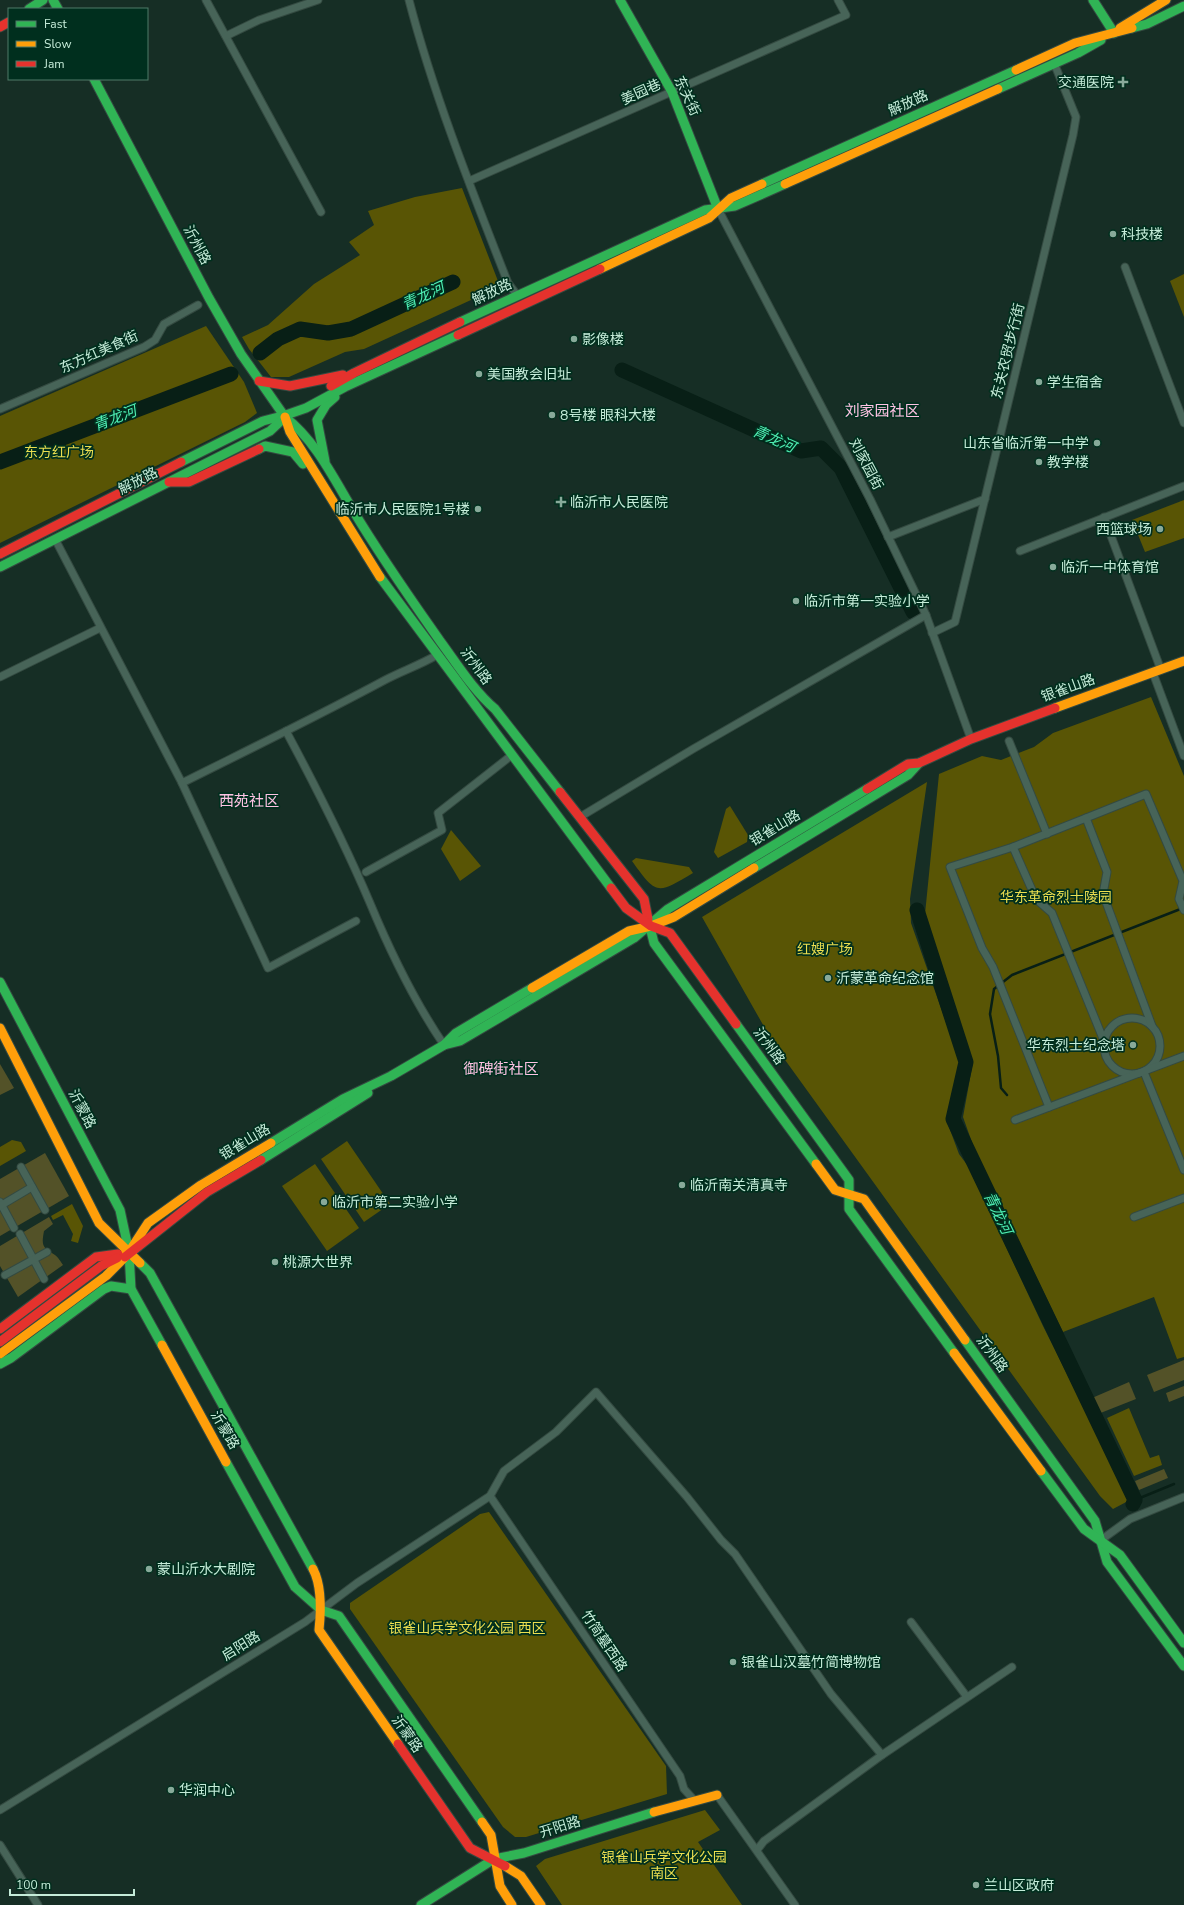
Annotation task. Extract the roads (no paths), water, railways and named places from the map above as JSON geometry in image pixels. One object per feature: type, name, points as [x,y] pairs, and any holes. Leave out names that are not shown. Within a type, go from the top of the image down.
[{"type":"main road","points":[[31,8],[43,0]]},
{"type":"main road","name":"东关街","points":[[620,0],[672,92],[718,209]]},
{"type":"main road","points":[[1093,0],[1114,33]]},
{"type":"main road","name":"解放路","points":[[0,567],[166,482],[270,431],[299,404],[354,373],[705,210],[735,206],[1078,53],[1114,33],[1143,12],[1166,0]]},
{"type":"main road","name":"解放路","points":[[0,554],[263,421],[285,417],[303,410],[345,387],[709,218],[731,198],[1075,43],[1148,24],[1184,6]]},
{"type":"main road","name":"沂州路","points":[[95,80],[209,298],[241,354],[285,417],[290,432],[378,574],[626,908],[651,926],[670,933],[848,1180],[849,1209],[1084,1529],[1120,1555],[1184,1643]]},
{"type":"main road","points":[[260,381],[290,386],[354,373]]},
{"type":"main road","points":[[326,467],[317,420],[326,405],[345,387]]},
{"type":"main road","name":"沂州路","points":[[285,417],[298,427],[326,467],[386,565],[482,698],[496,709],[644,899],[654,943],[835,1190],[849,1196],[864,1199],[1095,1521],[1107,1562],[1184,1666]]},
{"type":"main road","points":[[166,482],[189,482],[265,446],[293,452],[319,480]]},
{"type":"main road","name":"银雀山路","points":[[0,1342],[101,1266],[129,1252],[148,1223],[201,1185],[343,1099],[390,1076],[444,1045],[456,1033],[629,931],[651,926],[674,917],[908,775],[919,763],[971,739],[1184,661]]},
{"type":"main road","name":"沂蒙路","points":[[0,982],[120,1210],[129,1252],[131,1289],[295,1587],[321,1610],[339,1616],[491,1835],[494,1859],[500,1886],[512,1905]]},
{"type":"main road","name":"沂蒙路","points":[[0,1028],[99,1223],[150,1274],[316,1574],[321,1610],[319,1630],[470,1848],[494,1859],[521,1876],[541,1905]]},
{"type":"main road","name":"银雀山路","points":[[0,1354],[106,1276],[129,1252],[207,1192],[348,1107],[390,1076]]},
{"type":"main road","points":[[0,1329],[96,1257],[129,1252]]},
{"type":"main road","points":[[0,1364],[11,1358],[104,1290],[111,1286],[131,1289]]},
{"type":"main road","name":"开阳路","points":[[421,1905],[494,1859],[524,1853],[694,1800],[717,1795]]},
{"type":"street","points":[[206,0],[321,212]]},
{"type":"street","points":[[226,36],[259,20],[318,0]]},
{"type":"street","points":[[409,0],[417,31],[469,181],[508,283],[517,296]]},
{"type":"street","name":"姜园巷","points":[[469,181],[846,15],[838,0]]},
{"type":"street","name":"东关农贸步行街","points":[[932,633],[955,622],[1074,129],[1076,117],[1054,63]]},
{"type":"street","name":"刘家园街","points":[[718,209],[888,537],[926,615],[971,739]]},
{"type":"street","points":[[1125,267],[1184,423]]},
{"type":"street","name":"东方红美食街","points":[[0,408],[144,347],[155,340],[164,324],[198,304]]},
{"type":"street","points":[[1020,551],[1184,486]]},
{"type":"street","points":[[888,537],[985,499]]},
{"type":"street","points":[[1104,517],[1157,671],[1184,756]]},
{"type":"street","points":[[55,539],[182,783],[268,968],[356,921]]},
{"type":"street","points":[[580,817],[694,749],[926,615]]},
{"type":"street","points":[[0,677],[100,628]]},
{"type":"street","points":[[182,783],[404,670],[422,664],[437,655]]},
{"type":"street","points":[[286,731],[320,794],[373,912],[411,990],[434,1031],[444,1045]]},
{"type":"street","points":[[1009,741],[1047,834]]},
{"type":"street","points":[[366,872],[442,830],[438,813],[512,755]]},
{"type":"street","points":[[1048,1107],[993,967],[982,948],[950,868],[1013,847],[1146,794],[1183,881],[1179,899],[1184,910]]},
{"type":"street","points":[[1013,847],[1036,899],[1052,913],[1104,1042],[1106,1058],[1118,1070],[1134,1074],[1144,1072],[1156,1060],[1160,1052],[1160,1042],[1158,1034],[1152,1026],[1103,894],[1107,872],[1086,818]]},
{"type":"street","points":[[1104,1042],[1107,1033],[1112,1026],[1124,1019],[1137,1018],[1152,1026]]},
{"type":"street","points":[[1015,1120],[1184,1056]]},
{"type":"street","points":[[1144,1072],[1184,1170]]},
{"type":"street","points":[[21,1167],[45,1210]]},
{"type":"street","points":[[14,1228],[0,1204],[32,1187]]},
{"type":"street","points":[[1134,1217],[1184,1198]]},
{"type":"street","points":[[20,1234],[44,1279]]},
{"type":"street","points":[[5,1275],[48,1252]]},
{"type":"street","points":[[490,1496],[504,1471],[556,1432],[596,1392],[687,1497],[721,1540],[735,1554],[831,1694],[882,1755]]},
{"type":"street","name":"启阳路","points":[[0,1810],[301,1625],[357,1583],[490,1496]]},
{"type":"street","name":"竹简墓西路","points":[[490,1496],[680,1776],[684,1789],[694,1800]]},
{"type":"street","points":[[1101,1540],[1130,1520],[1184,1497]]},
{"type":"street","points":[[911,1622],[967,1697]]},
{"type":"street","points":[[757,1850],[764,1841],[882,1755],[1012,1667]]},
{"type":"street","points":[[717,1795],[795,1905]]},
{"type":"street","points":[[0,1845],[38,1905]]},
{"type":"waterway","name":"青龙河","points":[[260,353],[278,339],[300,329],[328,333],[351,329],[453,282]]},
{"type":"waterway","name":"青龙河","points":[[622,370],[801,451],[821,448],[841,468],[913,612]]},
{"type":"waterway","name":"青龙河","points":[[0,462],[231,374]]},
{"type":"waterway","points":[[1007,1095],[1001,1088],[998,1056],[990,1014],[994,989],[1012,975],[1183,908]]},
{"type":"waterway","name":"青龙河","points":[[917,910],[966,1062],[953,1119],[1135,1500],[1133,1504]]},
{"type":"waterway","points":[[1135,1500],[1174,1484]]},
{"type":"place","name":"交通医院","points":[[1123,82]]},
{"type":"place","name":"科技楼","points":[[1113,234]]},
{"type":"place","name":"影像楼","points":[[574,339]]},
{"type":"place","name":"美国教会旧址","points":[[479,374]]},
{"type":"place","name":"学生宿舍","points":[[1039,382]]},
{"type":"place","name":"8号楼 眼科大楼","points":[[552,415]]},
{"type":"place","name":"山东省临沂第一中学","points":[[1097,443]]},
{"type":"place","name":"教学楼","points":[[1039,462]]},
{"type":"place","name":"临沂市人民医院","points":[[561,502]]},
{"type":"place","name":"临沂市人民医院1号楼","points":[[478,509]]},
{"type":"place","name":"西篮球场","points":[[1160,529]]},
{"type":"place","name":"临沂一中体育馆","points":[[1053,567]]},
{"type":"place","name":"临沂市第一实验小学","points":[[796,601]]},
{"type":"place","name":"沂蒙革命纪念馆","points":[[828,978]]},
{"type":"place","name":"华东烈士纪念塔","points":[[1133,1045]]},
{"type":"place","name":"临沂南关清真寺","points":[[682,1185]]},
{"type":"place","name":"临沂市第二实验小学","points":[[324,1202]]},
{"type":"place","name":"桃源大世界","points":[[275,1262]]},
{"type":"place","name":"蒙山沂水大剧院","points":[[149,1569]]},
{"type":"place","name":"银雀山汉墓竹简博物馆","points":[[733,1662]]},
{"type":"place","name":"华润中心","points":[[171,1790]]},
{"type":"place","name":"兰山区政府","points":[[976,1885]]},
{"type":"district","name":"刘家园社区","points":[[882,411]]},
{"type":"district","name":"西苑社区","points":[[249,801]]},
{"type":"district","name":"御碑街社区","points":[[501,1069]]},
{"type":"park label","name":"东方红广场","points":[[59,452]]},
{"type":"park label","name":"华东革命烈士陵园","points":[[1056,897]]},
{"type":"park label","name":"红嫂广场","points":[[825,949]]},
{"type":"park label","name":"银雀山兵学文化公园 西区","points":[[467,1628]]},
{"type":"park label","name":"银雀山兵学文化公园 南区","points":[[664,1866]]}]
